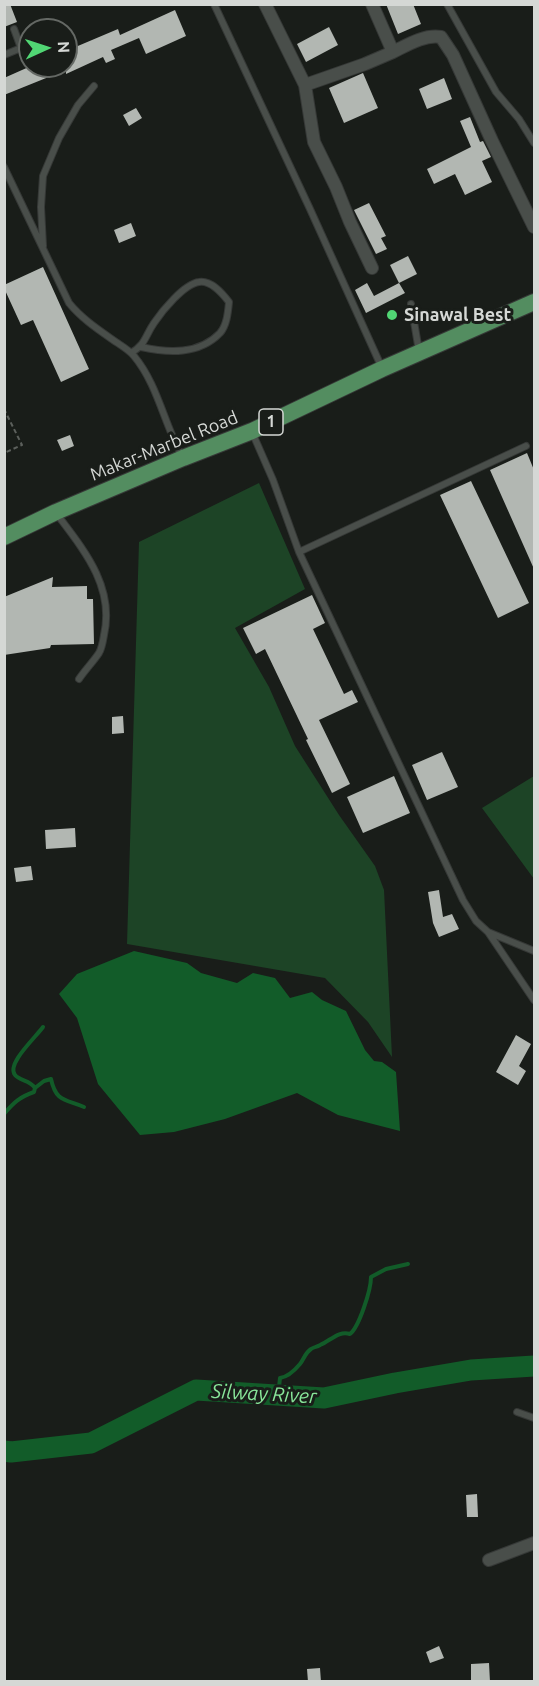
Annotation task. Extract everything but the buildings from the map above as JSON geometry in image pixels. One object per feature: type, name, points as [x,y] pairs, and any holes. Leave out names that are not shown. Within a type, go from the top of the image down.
[{"type":"main road","name":"Makar-Marbel Road","points":[[4,537],[56,512],[252,431],[382,369],[534,302]]},
{"type":"street","points":[[265,4],[305,86],[314,142],[372,268]]},
{"type":"street","points":[[372,4],[393,52]]},
{"type":"street","points":[[305,86],[365,64],[422,39],[441,37],[453,55],[534,227]]},
{"type":"street","points":[[489,1560],[534,1543]]},
{"type":"lane","points":[[214,4],[310,208],[382,369]]},
{"type":"lane","points":[[447,4],[496,92],[519,119],[534,143]]},
{"type":"lane","points":[[14,29],[18,40]]},
{"type":"lane","points":[[4,55],[18,49]]},
{"type":"lane","points":[[43,250],[41,207],[43,176],[59,138],[78,105],[94,86]]},
{"type":"lane","points":[[4,166],[69,303],[81,317],[131,353],[144,368],[173,440],[183,458]]},
{"type":"lane","points":[[131,353],[141,347],[153,324],[173,300],[193,285],[199,282],[219,289],[229,302],[228,317],[221,332],[199,348],[162,352],[141,347]]},
{"type":"lane","points":[[411,304],[420,353]]},
{"type":"lane","points":[[252,431],[300,552],[463,900],[476,921],[488,932],[534,1000]]},
{"type":"lane","points":[[300,552],[526,446]]},
{"type":"lane","points":[[56,512],[91,561],[100,578],[106,599],[107,623],[100,651],[79,679]]},
{"type":"lane","points":[[488,932],[534,951]]},
{"type":"lane","points":[[517,1412],[534,1418]]},
{"type":"path","points":[[4,410],[22,445],[4,453]]},
{"type":"shaded area","points":[[259,483],[305,589],[235,628],[269,687],[295,746],[375,866],[384,890],[392,1057],[368,1022],[325,978],[127,944],[139,542]]},
{"type":"shaded area","points":[[534,776],[534,879],[482,808]]},
{"type":"shaded area","points":[[134,951],[187,963],[201,973],[237,983],[253,973],[275,978],[290,998],[312,992],[322,1000],[346,1011],[365,1050],[374,1061],[382,1062],[396,1072],[400,1131],[338,1115],[297,1093],[225,1119],[174,1132],[140,1135],[98,1084],[77,1018],[59,994],[77,974]]},
{"type":"waterway","points":[[4,1114],[18,1100],[34,1092],[33,1085],[17,1077],[13,1070],[18,1058],[43,1027]]},
{"type":"waterway","points":[[35,1088],[51,1079],[56,1092],[62,1099],[84,1107]]},
{"type":"waterway","points":[[281,1403],[280,1378],[296,1369],[307,1352],[338,1335],[350,1334],[353,1330],[364,1308],[371,1277],[386,1269],[408,1264]]},
{"type":"waterway","name":"Silway River","points":[[4,1451],[91,1443],[196,1390],[324,1398],[471,1370],[534,1366]]},
{"type":"place","name":"Sinawal Best","points":[[392,315]]}]
